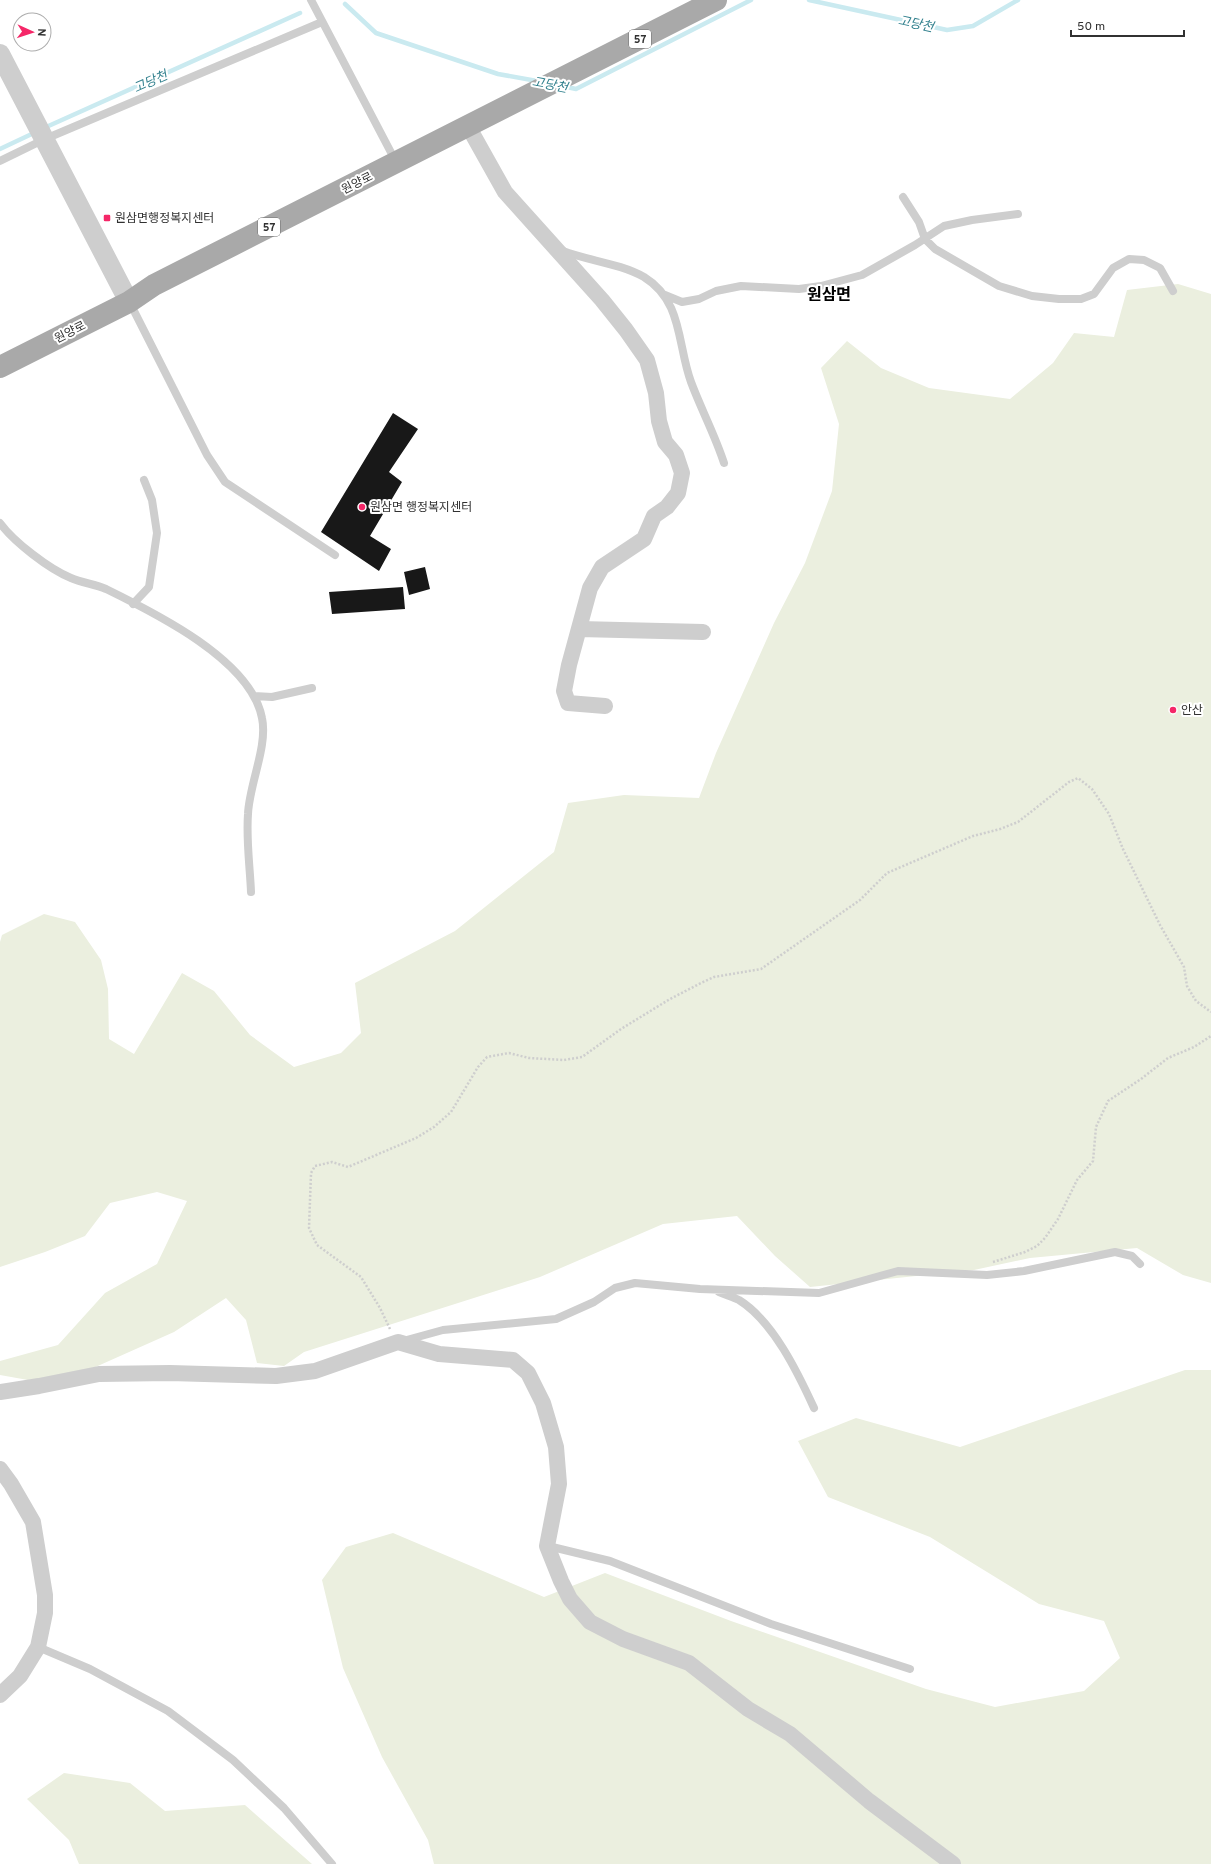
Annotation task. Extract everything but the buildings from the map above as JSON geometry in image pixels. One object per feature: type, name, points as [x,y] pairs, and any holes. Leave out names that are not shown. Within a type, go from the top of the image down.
[{"type":"main road","name":"원양로","points":[[0,367],[129,302],[154,285],[716,0]]},
{"type":"street","points":[[0,54],[129,302]]},
{"type":"street","points":[[468,126],[505,192],[602,300],[647,360],[656,393],[659,421],[666,442],[676,455],[682,473],[678,493],[667,507],[654,516],[644,539],[602,567],[590,588],[564,691],[568,703],[605,706]]},
{"type":"street","points":[[579,629],[703,632]]},
{"type":"street","points":[[0,1392],[99,1374],[170,1373],[276,1376],[315,1371],[396,1343],[439,1354],[513,1360],[528,1373],[543,1403],[556,1447],[559,1484],[547,1546],[561,1582],[570,1599],[590,1622],[623,1639],[690,1663],[748,1709],[790,1734],[869,1801],[954,1864]]},
{"type":"street","points":[[0,1469],[33,1522],[45,1595],[44,1613],[38,1647],[20,1676],[0,1695]]},
{"type":"lane","points":[[311,0],[397,163]]},
{"type":"lane","points":[[0,161],[45,140],[322,22]]},
{"type":"lane","points":[[903,197],[920,222],[925,239],[935,249],[999,286],[1032,296],[1059,299],[1081,298],[1094,294],[1113,268],[1129,260],[1144,260],[1160,268],[1173,291]]},
{"type":"lane","points":[[665,296],[682,302],[699,300],[716,291],[741,286],[799,289],[821,286],[862,275],[925,239],[944,226],[972,220],[1018,214]]},
{"type":"lane","points":[[553,247],[575,256],[627,269],[645,277],[665,296],[676,317],[690,380],[716,439],[724,463]]},
{"type":"lane","points":[[129,302],[207,455],[225,482],[335,555]]},
{"type":"lane","points":[[134,604],[149,587],[157,533],[152,500],[144,480]]},
{"type":"lane","points":[[0,523],[8,534],[33,554],[70,578],[104,588],[191,634],[231,667],[254,696],[262,719],[259,759],[252,785],[248,814],[251,892]]},
{"type":"lane","points":[[254,696],[272,697],[312,688]]},
{"type":"lane","points":[[396,1343],[443,1330],[556,1319],[594,1302],[615,1288],[634,1283],[713,1290],[819,1293],[898,1271],[980,1275],[1024,1271],[1115,1252],[1132,1256],[1140,1264]]},
{"type":"lane","points":[[713,1290],[739,1300],[765,1322],[799,1375],[814,1408]]},
{"type":"lane","points":[[547,1546],[610,1561],[771,1624],[910,1669]]},
{"type":"lane","points":[[38,1647],[90,1669],[168,1711],[238,1766],[284,1808],[332,1864]]},
{"type":"path","points":[[396,1343],[380,1308],[361,1278],[317,1245],[309,1228],[311,1173],[315,1166],[332,1162],[348,1167],[416,1138],[434,1127],[451,1112],[478,1067],[487,1056],[509,1053],[529,1058],[564,1060],[582,1057],[621,1029],[670,999],[701,983],[714,977],[761,969],[860,900],[887,873],[973,836],[1000,829],[1018,822],[1042,802],[1078,778],[1092,789],[1109,814],[1123,849],[1160,925],[1184,967],[1187,986],[1196,1001],[1211,1012]]},
{"type":"path","points":[[980,1275],[989,1263],[1001,1258],[1025,1252],[1037,1246],[1045,1238],[1058,1219],[1077,1180],[1093,1161],[1096,1127],[1108,1101],[1168,1058],[1194,1047],[1211,1036]]},
{"type":"green space","points":[[1178,284],[1211,294],[1211,1283],[1183,1275],[1137,1248],[1030,1258],[974,1270],[810,1287],[775,1256],[737,1216],[663,1224],[540,1277],[304,1352],[284,1366],[257,1363],[246,1320],[226,1298],[174,1332],[82,1373],[28,1380],[0,1375],[0,1361],[58,1345],[105,1293],[157,1264],[187,1201],[157,1192],[110,1203],[85,1236],[45,1252],[0,1267],[0,942],[2,935],[44,914],[75,922],[101,960],[108,989],[109,1039],[134,1054],[182,973],[214,991],[250,1035],[294,1067],[341,1053],[361,1033],[355,983],[455,931],[554,852],[568,803],[624,795],[699,798],[716,753],[774,623],[805,563],[832,491],[839,424],[821,368],[847,341],[881,368],[929,388],[1010,399],[1053,363],[1074,333],[1114,337],[1127,290]]},
{"type":"green space","points":[[1185,1370],[1211,1370],[1211,1864],[434,1864],[428,1840],[382,1757],[343,1668],[322,1580],[346,1547],[393,1533],[544,1597],[605,1573],[731,1621],[926,1689],[995,1707],[1084,1691],[1120,1658],[1104,1621],[1039,1604],[930,1537],[828,1497],[798,1441],[856,1418],[960,1447]]},
{"type":"green space","points":[[64,1773],[130,1783],[165,1811],[245,1805],[312,1864],[79,1864],[69,1840],[27,1799]]},
{"type":"waterway","name":"고당천","points":[[562,86],[576,89],[751,0]]},
{"type":"waterway","name":"고당천","points":[[809,0],[947,30],[973,26],[1018,0]]},
{"type":"waterway","name":"고당천","points":[[345,4],[376,33],[498,74],[537,81]]},
{"type":"waterway","name":"고당천","points":[[44,128],[300,13]]},
{"type":"waterway","name":"고당천","points":[[0,149],[36,132]]},
{"type":"place","name":"원삼면행정복지센터","points":[[107,218]]},
{"type":"place","name":"원삼면 행정복지센터","points":[[362,507]]},
{"type":"place","name":"안산","points":[[1173,710]]},
{"type":"district","name":"원삼면","points":[[829,294]]}]
